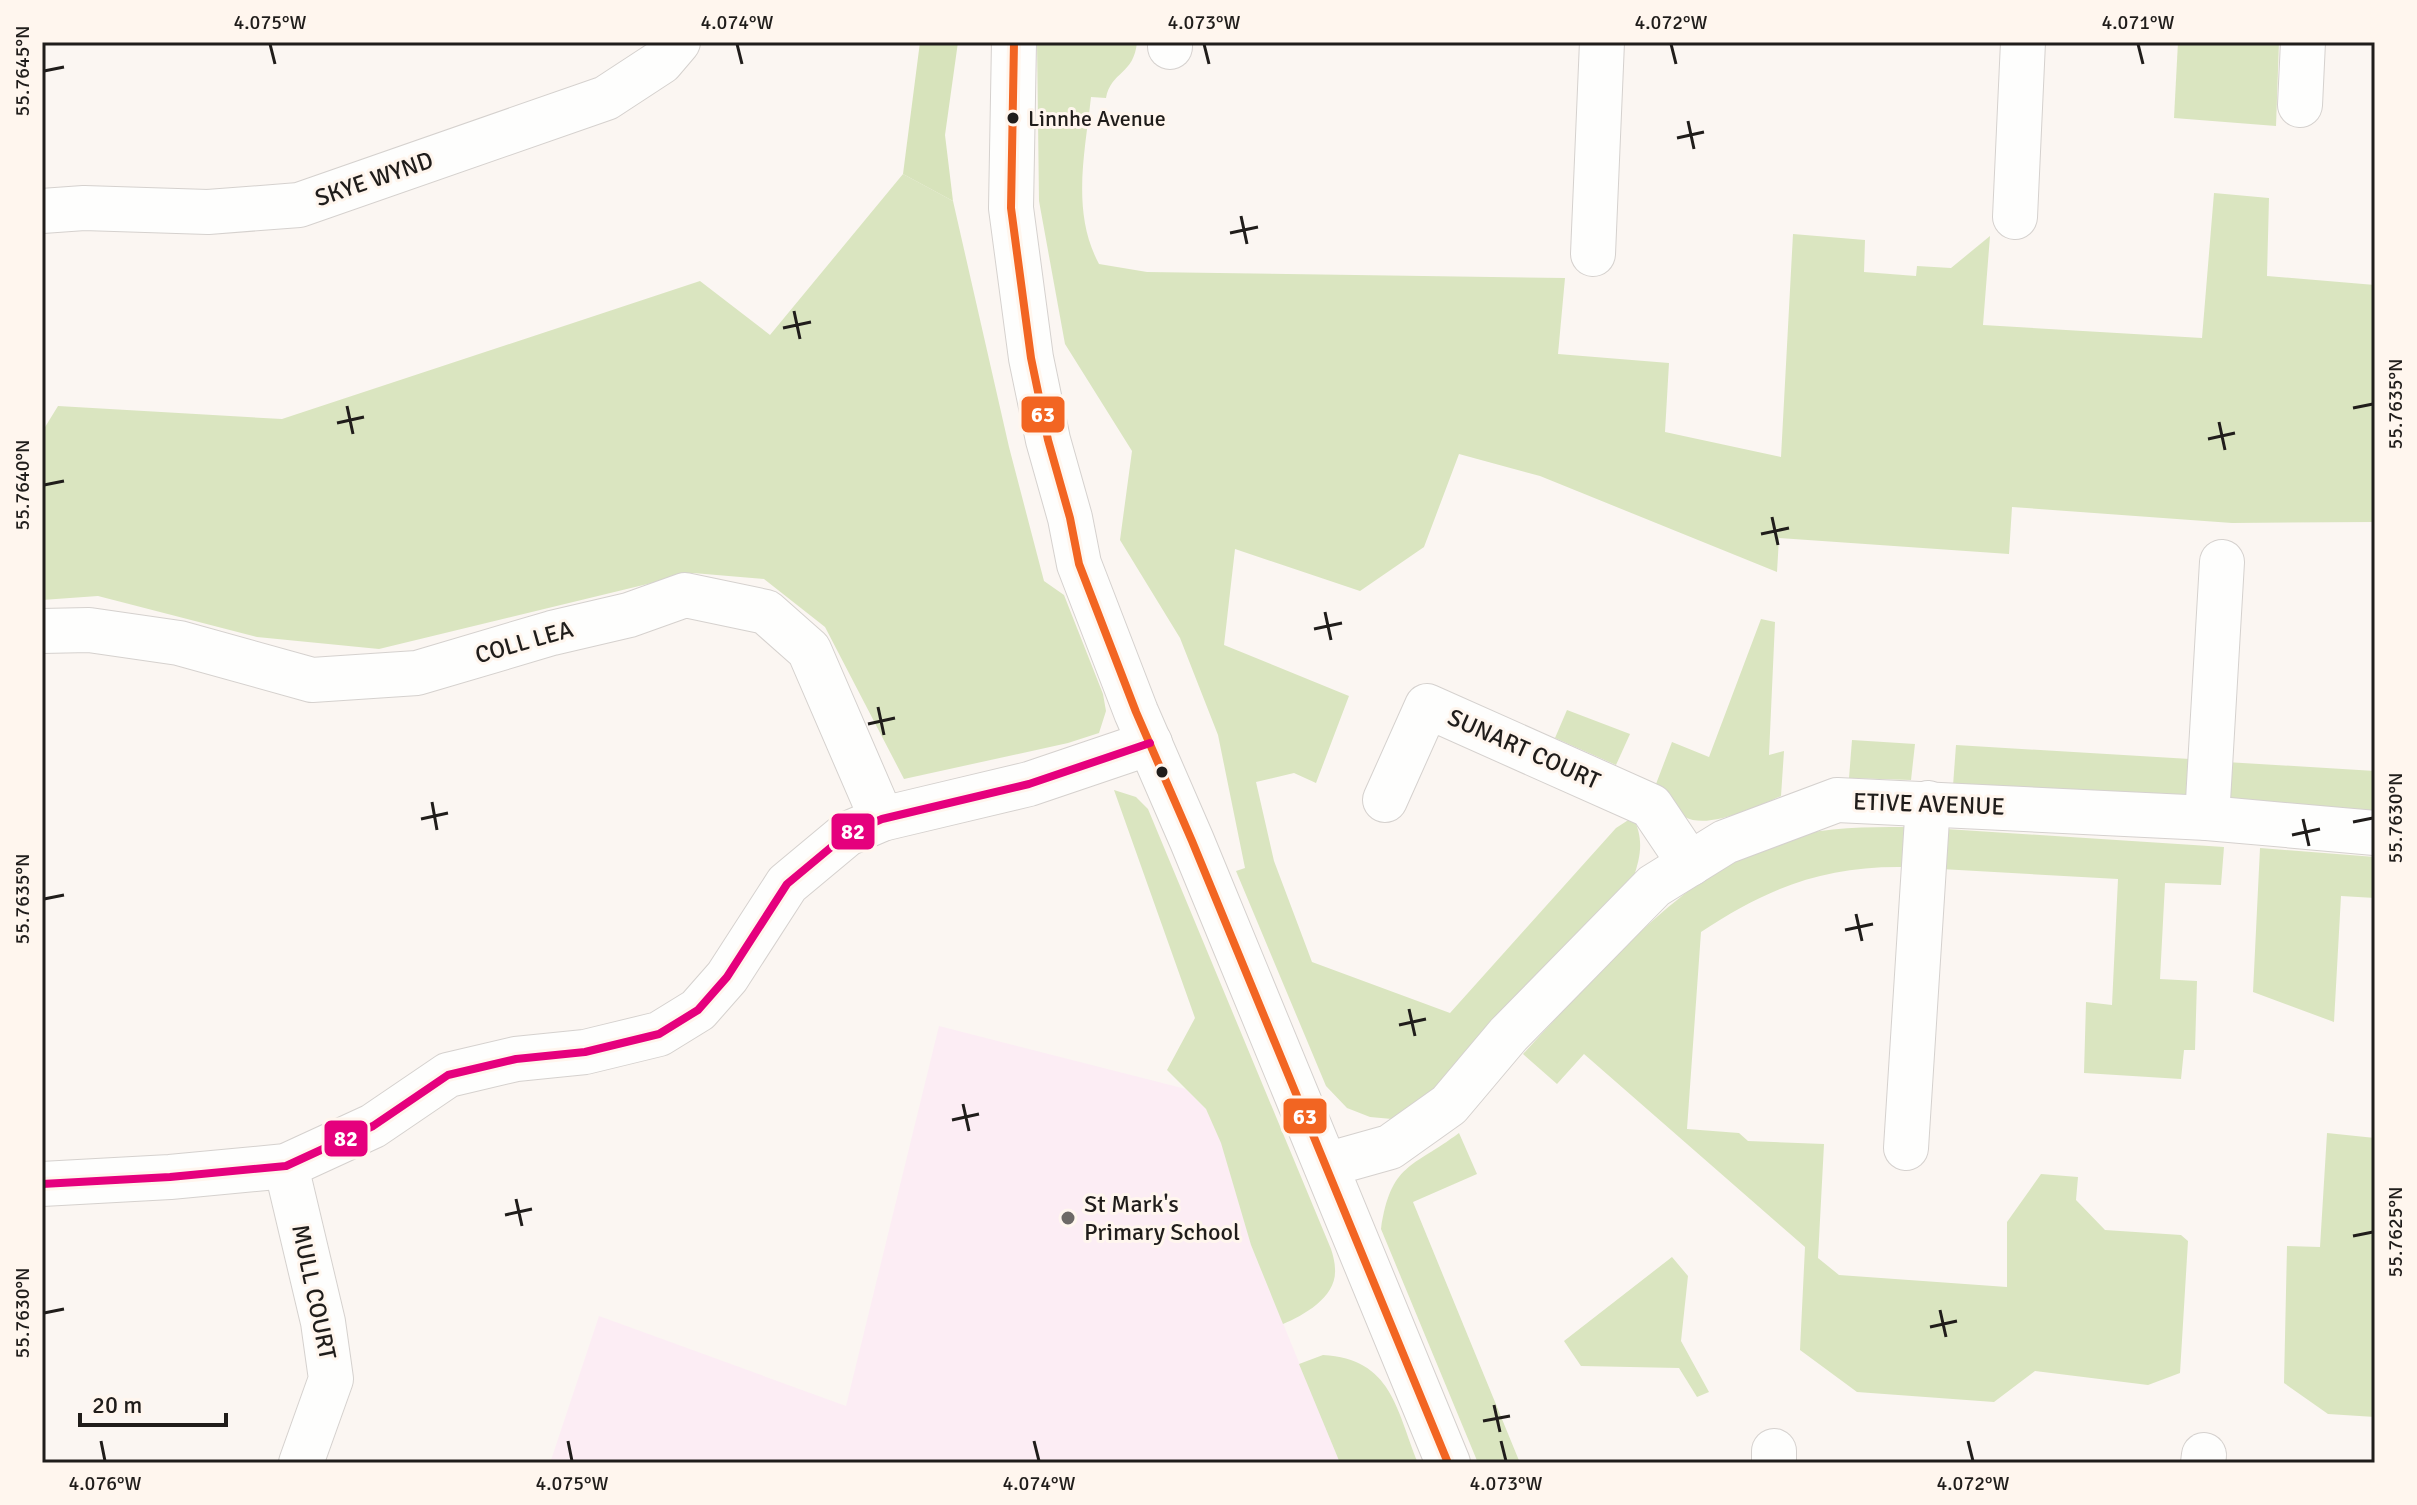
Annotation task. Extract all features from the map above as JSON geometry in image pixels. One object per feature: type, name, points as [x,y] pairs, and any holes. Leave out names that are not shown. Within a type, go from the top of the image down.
[{"type":"street","name":"SKYE WYND","points":[[42,211],[84,208],[208,212],[299,205],[606,98],[661,62],[678,42]]},
{"type":"street","points":[[1014,42],[1011,208],[1031,358],[1079,564],[1448,1463]]},
{"type":"street","points":[[1593,254],[1602,42]]},
{"type":"street","points":[[2015,217],[2023,42]]},
{"type":"street","points":[[2300,105],[2303,42]]},
{"type":"street","points":[[2207,818],[2222,562]]},
{"type":"street","name":"COLL LEA","points":[[42,631],[89,630],[179,643],[312,680],[417,673],[552,633],[629,615],[685,595],[766,612],[809,650],[882,819]]},
{"type":"street","name":"SUNART COURT","points":[[1385,800],[1427,706],[1651,806],[1690,864]]},
{"type":"street","points":[[42,1184],[170,1177],[286,1166],[373,1126],[448,1075],[516,1059],[585,1052],[659,1034],[698,1010],[727,977],[787,884],[847,834],[882,819],[1029,784],[1150,743]]},
{"type":"street","name":"ETIVE AVENUE","points":[[1326,1165],[1390,1147],[1449,1105],[1508,1035],[1654,886],[1725,842],[1837,800],[2207,818],[2375,833]]},
{"type":"street","points":[[1906,1148],[1928,803]]},
{"type":"street","name":"MULL COURT","points":[[286,1166],[323,1322],[331,1379],[301,1463]]},
{"type":"shaded area","name":"St Mark's Primary School","points":[[939,1026],[1186,1089],[1206,1109],[1221,1142],[1251,1245],[1340,1463],[550,1463],[599,1316],[846,1406]]},
{"type":"green space","points":[[920,42],[958,42],[945,135],[953,201],[903,174]]},
{"type":"green space","points":[[1037,42],[1137,42],[1132,61],[1113,82],[1106,98],[1091,97],[1082,182],[1083,203],[1090,244],[1099,264],[1147,272],[1565,278],[1558,354],[1669,363],[1665,432],[1781,457],[1793,234],[1865,240],[1864,272],[1916,276],[1917,266],[1951,268],[1990,236],[1983,325],[2202,338],[2214,193],[2269,198],[2267,276],[2375,285],[2375,522],[2232,523],[2012,507],[2009,554],[1779,538],[1777,572],[1540,476],[1459,454],[1424,547],[1360,591],[1235,549],[1224,645],[1349,696],[1316,783],[1294,773],[1256,782],[1274,861],[1312,962],[1450,1013],[1616,828],[1633,817],[1639,833],[1639,855],[1633,879],[1436,1094],[1392,1119],[1370,1117],[1347,1108],[1326,1086],[1236,871],[1245,868],[1218,735],[1180,638],[1120,540],[1132,451],[1065,344],[1039,201]]},
{"type":"green space","points":[[2178,42],[2279,42],[2276,126],[2174,118]]},
{"type":"green space","points":[[903,174],[953,201],[1009,447],[1044,581],[1064,595],[1103,694],[1106,711],[1099,733],[1068,743],[904,779],[825,627],[764,579],[693,573],[379,649],[257,637],[98,596],[42,600],[42,432],[58,406],[282,419],[700,281],[770,335]]},
{"type":"green space","points":[[1761,619],[1775,622],[1769,755],[1784,751],[1781,796],[1719,819],[1706,821],[1685,817],[1673,807],[1656,784],[1672,742],[1709,757]]},
{"type":"green space","points":[[1567,710],[1630,734],[1616,765],[1555,738]]},
{"type":"green space","points":[[1852,740],[1915,744],[1911,780],[1849,778]]},
{"type":"green space","points":[[1956,745],[2190,759],[2188,799],[1953,786]]},
{"type":"green space","points":[[2226,762],[2375,771],[2375,814],[2223,804]]},
{"type":"green space","points":[[1114,790],[1136,797],[1148,809],[1332,1251],[1335,1269],[1331,1288],[1318,1304],[1283,1324],[1251,1245],[1221,1143],[1206,1109],[1167,1070],[1195,1018]]},
{"type":"green space","points":[[1905,827],[1903,867],[1847,871],[1797,883],[1749,903],[1701,932],[1687,1129],[1739,1133],[1748,1141],[1824,1144],[1818,1258],[1839,1275],[2007,1287],[2007,1222],[2041,1174],[2078,1177],[2076,1200],[2105,1230],[2181,1235],[2188,1241],[2180,1373],[2148,1385],[2035,1371],[1994,1402],[1857,1392],[1800,1350],[1805,1247],[1584,1054],[1557,1084],[1523,1054],[1611,960],[1680,898],[1716,871],[1753,851],[1790,837],[1833,829]]},
{"type":"green space","points":[[1946,829],[2224,847],[2221,885],[2165,883],[2160,979],[2197,981],[2195,1050],[2184,1050],[2181,1079],[2084,1073],[2086,1002],[2112,1005],[2118,879],[1941,869]]},
{"type":"green space","points":[[2260,848],[2375,857],[2375,898],[2341,896],[2334,1022],[2253,992]]},
{"type":"green space","points":[[1459,1133],[1477,1174],[1413,1202],[1520,1463],[1478,1463],[1381,1229],[1391,1191],[1406,1169]]},
{"type":"green space","points":[[2327,1133],[2375,1138],[2375,1417],[2328,1414],[2284,1383],[2287,1246],[2320,1247]]},
{"type":"green space","points":[[1672,1257],[1688,1276],[1681,1341],[1709,1392],[1697,1397],[1679,1368],[1581,1366],[1564,1341]]},
{"type":"green space","points":[[1323,1355],[1364,1366],[1378,1377],[1396,1406],[1418,1463],[1340,1463],[1299,1364]]},
{"type":"transit line","name":"63","points":[[1014,42],[1011,208],[1031,358],[1079,564],[1136,712],[1448,1463]]},
{"type":"transit line","name":"82","points":[[42,1184],[170,1177],[286,1166],[373,1126],[448,1075],[516,1059],[585,1052],[659,1034],[698,1010],[727,977],[787,884],[847,834],[882,819],[1029,784],[1150,743]]},
{"type":"place","name":"Linnhe Avenue","points":[[1013,118]]},
{"type":"place","name":"St Mark's Primary School","points":[[1068,1218]]}]
